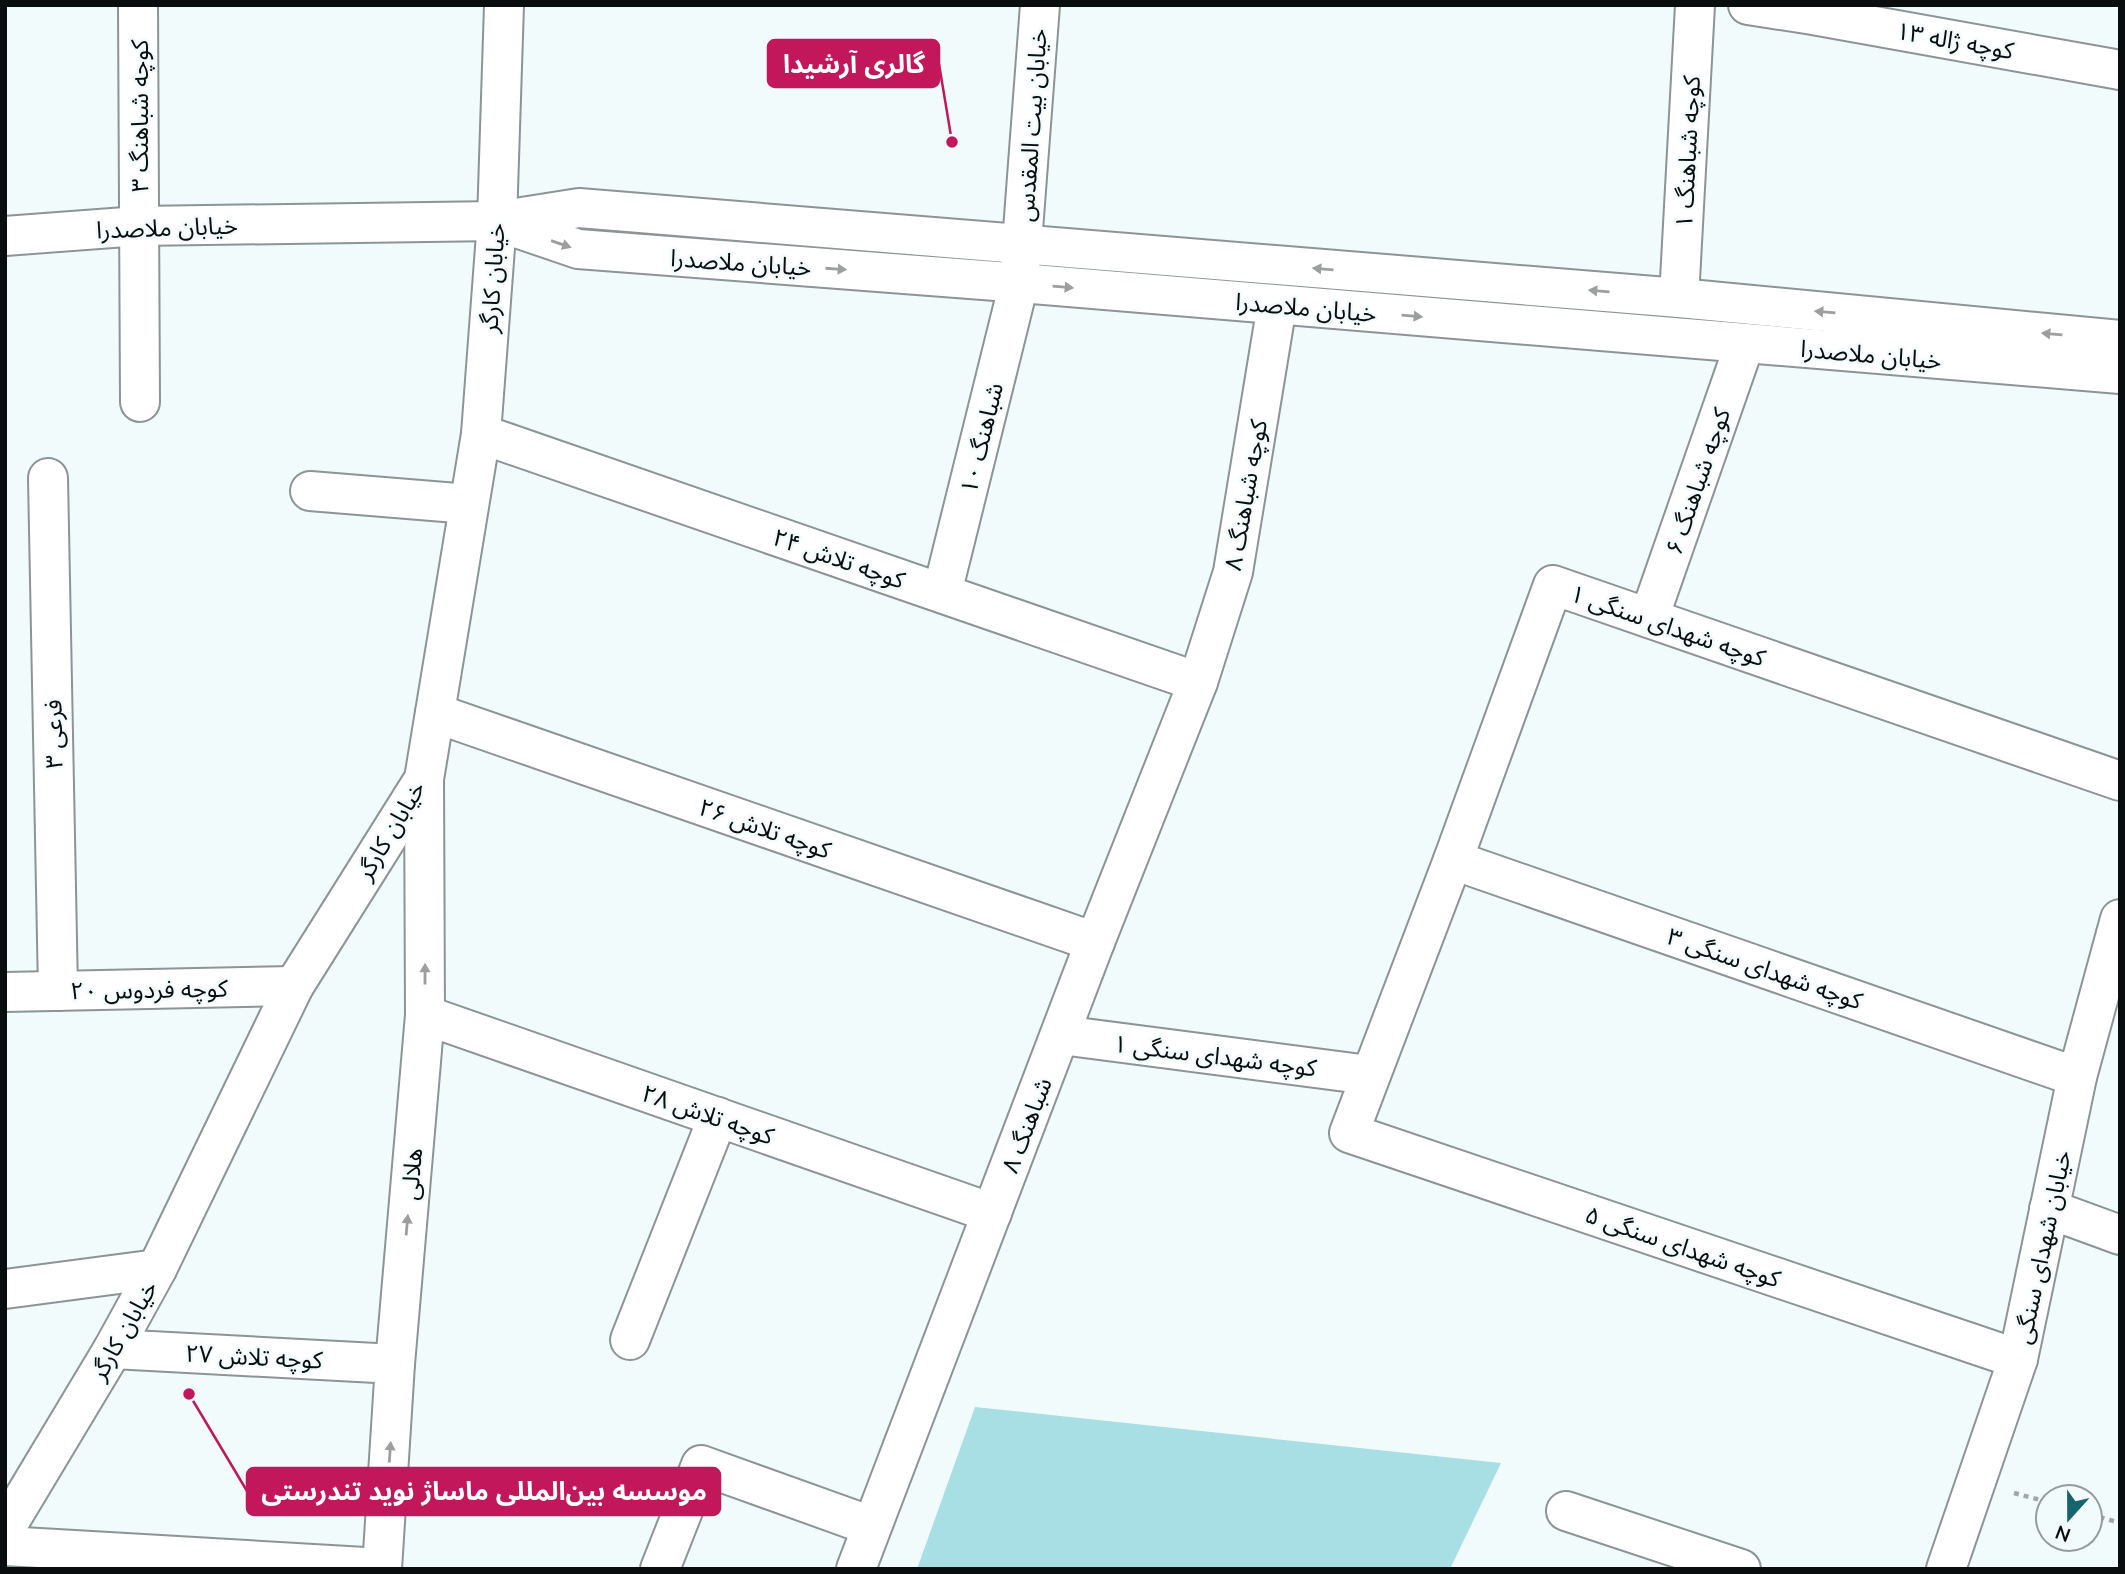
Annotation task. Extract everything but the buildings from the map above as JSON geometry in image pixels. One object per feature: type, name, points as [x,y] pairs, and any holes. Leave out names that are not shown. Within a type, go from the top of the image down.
[{"type":"street","name":"کوچه شباهنگ ۳","points":[[138,5],[140,402]]},
{"type":"street","name":"خیابان کارگر","points":[[5,1529],[158,1269],[294,986],[424,779],[481,434],[497,221],[504,5]]},
{"type":"street","name":"خیابان بیت المقدس","points":[[1019,283],[1040,5]]},
{"type":"street","name":"کوچه شباهنگ ۱","points":[[1679,298],[1695,5]]},
{"type":"street","name":"کوچه ژاله ۱۳","points":[[1748,5],[1814,10],[2120,70]]},
{"type":"street","name":"خیابان ملاصدرا","points":[[5,236],[139,226],[497,221],[579,208],[1679,298],[2120,340]]},
{"type":"street","name":"خیابان ملاصدرا","points":[[497,221],[578,249],[2120,374]]},
{"type":"street","name":"شباهنگ ۱۰","points":[[942,593],[1019,283]]},
{"type":"street","name":"کوچه شباهنگ ۸","points":[[1198,682],[1233,572],[1277,305]]},
{"type":"street","name":"کوچه شباهنگ ۶","points":[[1650,618],[1745,343]]},
{"type":"street","name":"کوچه تلاش ۲۴","points":[[481,434],[1198,682]]},
{"type":"street","name":"فرعی ۳","points":[[48,478],[58,991]]},
{"type":"street","points":[[310,491],[469,504]]},
{"type":"street","name":"کوچه شهدای سنگی ۱","points":[[1349,1133],[1453,860],[1553,585],[2120,781]]},
{"type":"street","name":"شباهنگ ۸","points":[[856,1569],[1095,942],[1198,682]]},
{"type":"street","name":"کوچه تلاش ۲۶","points":[[435,713],[1095,942]]},
{"type":"street","name":"هلالی","points":[[382,1568],[425,1015],[424,779]]},
{"type":"street","name":"کوچه شهدای سنگی ۳","points":[[1453,860],[2077,1077]]},
{"type":"street","name":"خیابان شهدای سنگی","points":[[1946,1569],[2018,1359],[2077,1077],[2120,919]]},
{"type":"street","name":"کوچه فردوس ۲۰","points":[[5,992],[294,986]]},
{"type":"street","name":"کوچه تلاش ۲۸","points":[[425,1015],[992,1213]]},
{"type":"street","name":"کوچه شهدای سنگی ۱","points":[[1061,1035],[1369,1075]]},
{"type":"street","points":[[630,1340],[718,1117]]},
{"type":"street","name":"کوچه شهدای سنگی ۵","points":[[1349,1133],[2018,1359]]},
{"type":"street","points":[[2049,1209],[2120,1235]]},
{"type":"street","points":[[5,1289],[158,1269]]},
{"type":"street","name":"کوچه تلاش ۲۷","points":[[113,1349],[396,1364]]},
{"type":"street","points":[[660,1569],[701,1465],[871,1526]]},
{"type":"street","points":[[1566,1511],[1741,1569]]},
{"type":"street","points":[[5,1546],[382,1568]]},
{"type":"shaded area","points":[[975,1407],[1501,1463],[1450,1569],[917,1569]]},
{"type":"place","name":"گالری آرشیدا","points":[[952,142]]},
{"type":"place","name":"موسسه بین‌المللی ماساژ نوید تندرستی","points":[[189,1394]]}]
